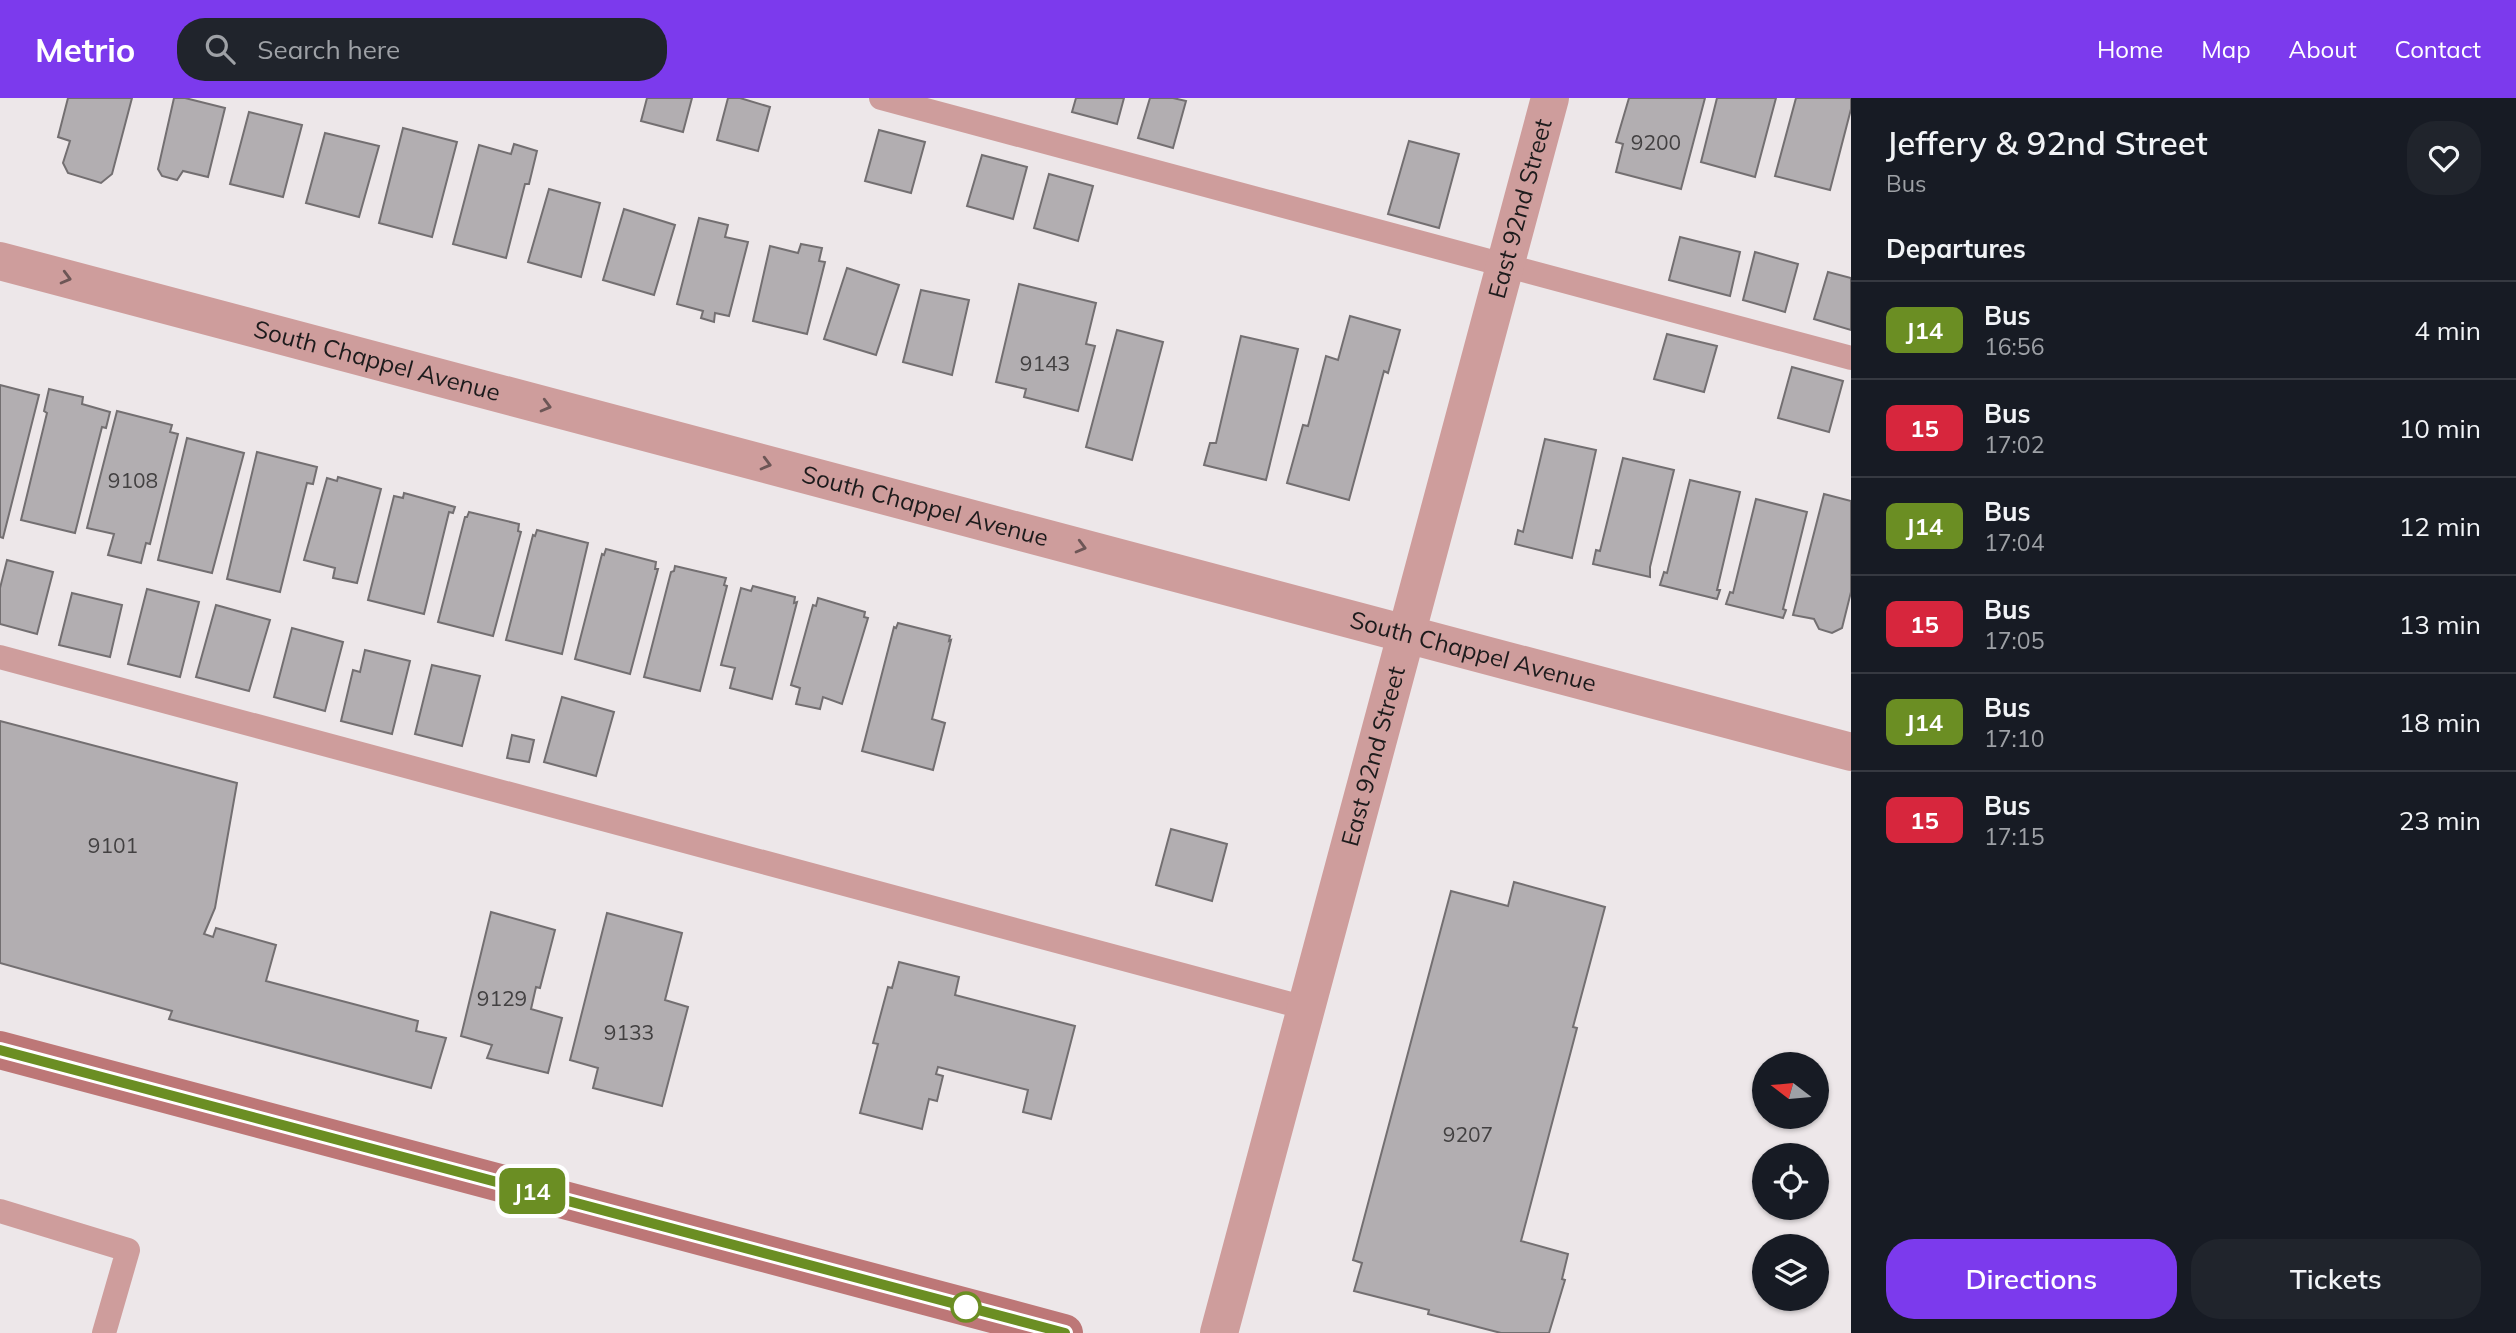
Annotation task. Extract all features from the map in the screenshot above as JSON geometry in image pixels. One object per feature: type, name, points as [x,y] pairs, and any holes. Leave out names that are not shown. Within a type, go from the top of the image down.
[{"type":"main road","points":[[0,1050],[1064,1333]]},
{"type":"street","name":"East 92nd Street","points":[[1219,1333],[1550,98]]},
{"type":"street","name":"South Chappel Avenue","points":[[0,261],[1851,752]]},
{"type":"lane","points":[[881,98],[1851,358]]},
{"type":"lane","points":[[0,657],[1306,1008]]},
{"type":"lane","points":[[0,1211],[128,1250],[104,1333]]},
{"type":"building","points":[[68,98],[132,98],[112,174],[101,183],[68,173],[63,163],[70,141],[58,137]]},
{"type":"building","points":[[174,98],[185,98],[225,108],[208,177],[183,171],[177,180],[162,176],[158,169]]},
{"type":"building","points":[[647,98],[692,98],[683,132],[641,121]]},
{"type":"building","points":[[728,98],[740,98],[770,107],[758,151],[717,140]]},
{"type":"building","points":[[1076,98],[1124,98],[1117,124],[1072,112]]},
{"type":"building","points":[[1150,98],[1186,101],[1173,148],[1138,138]]},
{"type":"building","points":[[1629,98],[1705,98],[1681,189],[1616,172],[1623,144],[1616,142]]},
{"type":"building","points":[[1717,98],[1776,98],[1755,177],[1701,162]]},
{"type":"building","points":[[1796,98],[1851,98],[1851,109],[1830,190],[1775,176]]},
{"type":"building","points":[[249,112],[302,125],[283,197],[230,184]]},
{"type":"building","points":[[403,128],[457,142],[432,237],[379,223]]},
{"type":"building","points":[[879,130],[925,142],[911,193],[865,181]]},
{"type":"building","points":[[325,133],[379,146],[359,217],[306,203]]},
{"type":"building","points":[[1409,141],[1459,154],[1439,228],[1388,214]]},
{"type":"building","points":[[514,144],[537,151],[529,184],[525,184],[506,258],[453,244],[479,145],[511,154]]},
{"type":"building","points":[[982,155],[1027,167],[1013,219],[967,206]]},
{"type":"building","points":[[1049,174],[1093,186],[1078,241],[1034,228]]},
{"type":"building","points":[[549,189],[600,203],[581,277],[528,262]]},
{"type":"building","points":[[624,209],[675,225],[654,295],[603,280]]},
{"type":"building","points":[[699,218],[728,225],[725,237],[748,242],[729,316],[715,313],[714,322],[701,318],[703,311],[677,304]]},
{"type":"building","points":[[1680,237],[1740,252],[1730,296],[1669,280]]},
{"type":"building","points":[[801,244],[822,248],[819,261],[825,262],[807,334],[753,321],[770,246],[798,253]]},
{"type":"building","points":[[1755,252],[1798,264],[1785,312],[1743,300]]},
{"type":"building","points":[[847,268],[899,285],[876,355],[824,339]]},
{"type":"building","points":[[1828,272],[1851,278],[1851,330],[1814,319]]},
{"type":"building","points":[[1019,284],[1096,303],[1086,344],[1095,346],[1078,411],[1024,397],[1026,389],[996,382]]},
{"type":"building","points":[[921,290],[969,300],[952,375],[903,362]]},
{"type":"building","points":[[1350,316],[1400,330],[1388,373],[1384,371],[1349,500],[1287,483],[1303,425],[1308,426],[1326,356],[1338,360]]},
{"type":"building","points":[[1117,330],[1163,342],[1132,460],[1086,447]]},
{"type":"building","points":[[1667,334],[1717,346],[1704,392],[1654,379]]},
{"type":"building","points":[[1241,336],[1298,349],[1266,480],[1204,465],[1210,443],[1216,443]]},
{"type":"building","points":[[1792,367],[1843,381],[1829,432],[1778,418]]},
{"type":"building","points":[[0,385],[39,395],[3,538],[0,537]]},
{"type":"building","points":[[49,389],[83,397],[82,404],[110,412],[106,428],[102,427],[75,533],[21,520],[47,413],[44,411]]},
{"type":"building","points":[[117,411],[172,425],[170,432],[178,434],[150,544],[146,543],[141,563],[108,555],[114,534],[87,528]]},
{"type":"building","points":[[187,438],[244,453],[212,573],[158,560]]},
{"type":"building","points":[[1545,439],[1596,450],[1572,558],[1515,544],[1518,530],[1523,532]]},
{"type":"building","points":[[257,452],[317,467],[313,484],[307,483],[280,592],[227,579]]},
{"type":"building","points":[[1623,458],[1674,470],[1650,567],[1650,577],[1593,564],[1596,550],[1600,551]]},
{"type":"building","points":[[338,477],[381,489],[357,583],[333,578],[335,568],[304,560],[327,478],[337,481]]},
{"type":"building","points":[[1690,480],[1740,492],[1717,599],[1660,585],[1664,572],[1667,573]]},
{"type":"building","points":[[404,493],[455,507],[453,513],[449,512],[424,614],[368,600],[394,496],[403,498]]},
{"type":"building","points":[[1824,494],[1851,501],[1851,592],[1842,628],[1832,633],[1819,629],[1814,619],[1793,615]]},
{"type":"building","points":[[1756,499],[1807,512],[1783,618],[1726,604],[1730,592],[1733,593]]},
{"type":"building","points":[[469,512],[519,524],[518,531],[521,532],[493,636],[438,622],[465,517]]},
{"type":"building","points":[[537,530],[588,543],[562,654],[506,640],[533,535],[535,536]]},
{"type":"building","points":[[606,549],[656,562],[655,569],[658,569],[630,674],[575,659],[602,554],[604,555]]},
{"type":"building","points":[[7,560],[53,572],[37,634],[0,624],[0,588]]},
{"type":"building","points":[[675,566],[726,578],[724,585],[727,586],[700,691],[644,677],[671,572]]},
{"type":"building","points":[[753,586],[795,597],[794,603],[797,602],[772,699],[730,688],[735,668],[721,665],[741,588],[751,591]]},
{"type":"building","points":[[147,589],[199,602],[180,677],[128,664]]},
{"type":"building","points":[[72,593],[122,605],[110,657],[59,645]]},
{"type":"building","points":[[818,598],[865,612],[864,617],[868,618],[842,704],[823,697],[820,709],[796,704],[800,688],[791,685],[813,605],[816,606]]},
{"type":"building","points":[[216,605],[270,620],[249,691],[196,677]]},
{"type":"building","points":[[898,623],[950,636],[949,641],[951,640],[932,719],[945,723],[933,770],[862,751],[894,627],[896,628]]},
{"type":"building","points":[[292,628],[343,642],[325,711],[274,697]]},
{"type":"building","points":[[365,650],[410,661],[392,734],[341,721],[353,670],[360,672]]},
{"type":"building","points":[[432,665],[480,676],[462,746],[415,734]]},
{"type":"building","points":[[562,697],[614,712],[596,776],[544,762]]},
{"type":"building","points":[[0,721],[237,783],[215,908],[204,934],[213,937],[216,928],[276,945],[266,981],[418,1021],[416,1031],[446,1038],[431,1088],[169,1019],[172,1011],[0,963]]},
{"type":"building","points":[[512,735],[534,740],[529,762],[507,758]]},
{"type":"building","points":[[1171,829],[1227,844],[1212,901],[1156,885]]},
{"type":"building","points":[[1514,882],[1605,907],[1573,1027],[1577,1028],[1521,1241],[1568,1254],[1562,1279],[1565,1280],[1549,1333],[1501,1333],[1428,1314],[1429,1310],[1354,1291],[1362,1263],[1353,1260],[1451,891],[1508,906]]},
{"type":"building","points":[[491,912],[555,930],[540,988],[536,987],[531,1009],[562,1018],[548,1073],[487,1058],[492,1045],[461,1036]]},
{"type":"building","points":[[607,913],[682,933],[665,1000],[688,1007],[662,1106],[593,1088],[598,1068],[570,1060]]},
{"type":"building","points":[[899,962],[959,977],[955,995],[1075,1026],[1051,1119],[1023,1112],[1028,1090],[938,1067],[936,1074],[943,1076],[937,1101],[929,1099],[922,1129],[860,1113],[878,1044],[873,1043],[888,987],[892,988]]},
{"type":"bus line","name":"J14","points":[[0,1050],[1065,1333]]}]
